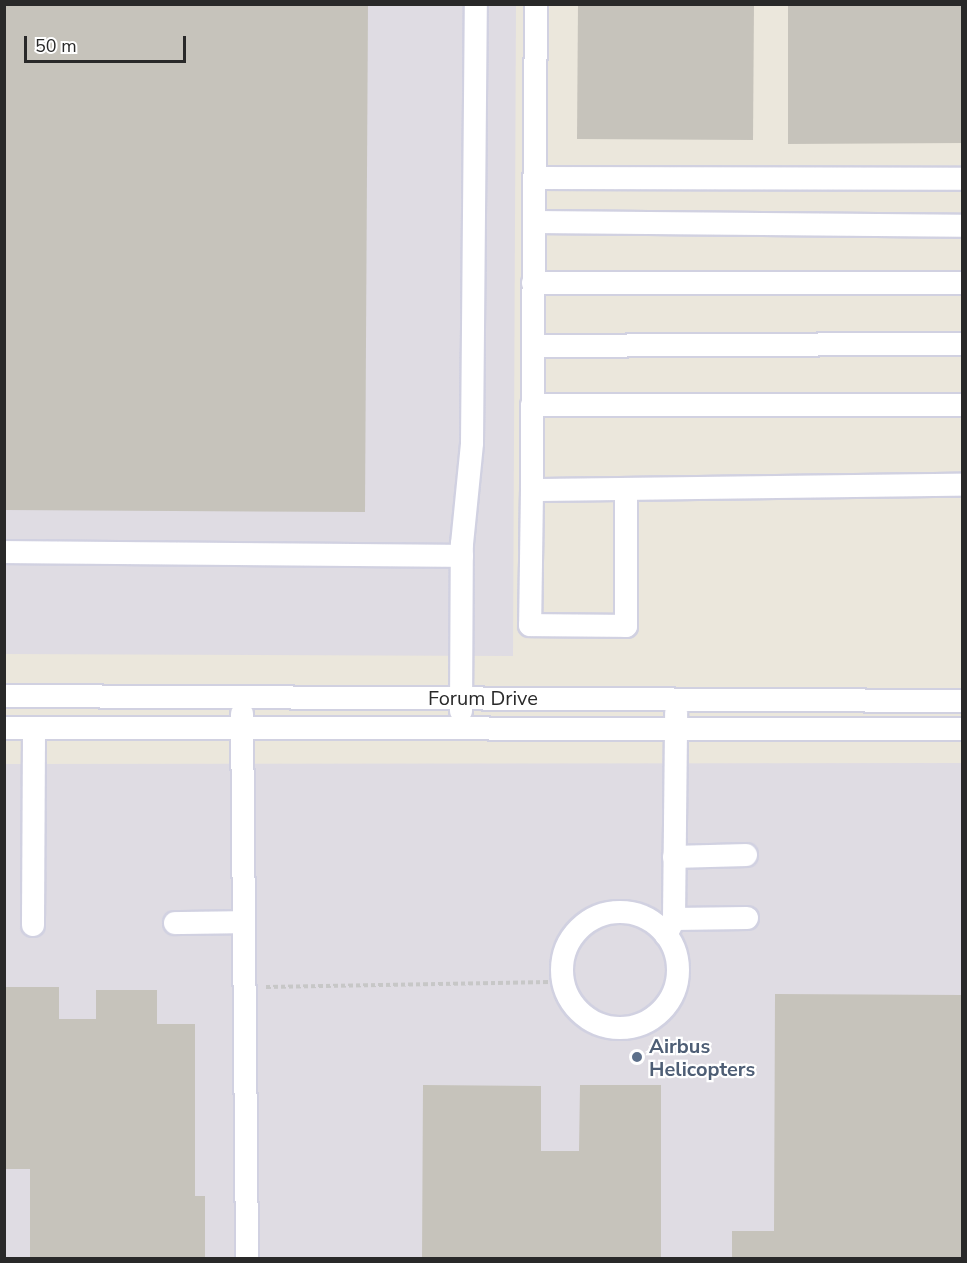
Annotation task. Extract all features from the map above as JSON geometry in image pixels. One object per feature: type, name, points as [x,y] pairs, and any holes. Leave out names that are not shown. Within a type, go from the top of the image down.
[{"type":"street","points":[[461,728],[462,556],[472,443],[476,4]]},
{"type":"street","points":[[536,4],[530,625],[626,626],[626,489]]},
{"type":"street","points":[[534,178],[963,179]]},
{"type":"street","points":[[534,222],[963,226]]},
{"type":"street","points":[[533,283],[963,283]]},
{"type":"street","points":[[533,346],[963,344]]},
{"type":"street","points":[[532,405],[963,405]]},
{"type":"street","points":[[532,490],[963,485]]},
{"type":"street","points":[[4,552],[462,556]]},
{"type":"street","name":"Forum Drive","points":[[4,696],[963,701]]},
{"type":"street","points":[[241,697],[246,1258]]},
{"type":"street","points":[[677,699],[674,857],[670,927],[676,985],[656,1016],[639,1025],[600,1025],[583,1016],[563,982],[568,943],[597,917],[636,915],[670,927],[747,918]]},
{"type":"street","name":"Forum Drive","points":[[4,728],[963,729]]},
{"type":"street","points":[[33,925],[34,728]]},
{"type":"street","points":[[674,857],[746,855]]},
{"type":"street","points":[[175,923],[243,922]]},
{"type":"path","points":[[244,988],[563,982]]},
{"type":"shaded area","points":[[5,5],[516,5],[513,656],[5,654]]},
{"type":"shaded area","points":[[962,763],[962,1258],[5,1258],[5,764]]},
{"type":"building","points":[[4,4],[368,4],[365,512],[4,510]]},
{"type":"building","points":[[578,4],[754,4],[753,140],[577,139]]},
{"type":"building","points":[[788,4],[963,4],[963,143],[788,144]]},
{"type":"building","points":[[4,987],[59,987],[59,1019],[96,1019],[96,990],[157,990],[157,1024],[195,1024],[195,1196],[205,1196],[205,1258],[30,1258],[30,1169],[4,1169]]},
{"type":"building","points":[[775,994],[963,995],[963,1258],[732,1258],[732,1231],[774,1231]]},
{"type":"building","points":[[423,1085],[541,1086],[541,1151],[579,1151],[580,1085],[661,1085],[661,1258],[422,1258]]},
{"type":"place","name":"Airbus Helicopters","points":[[637,1057]]}]
